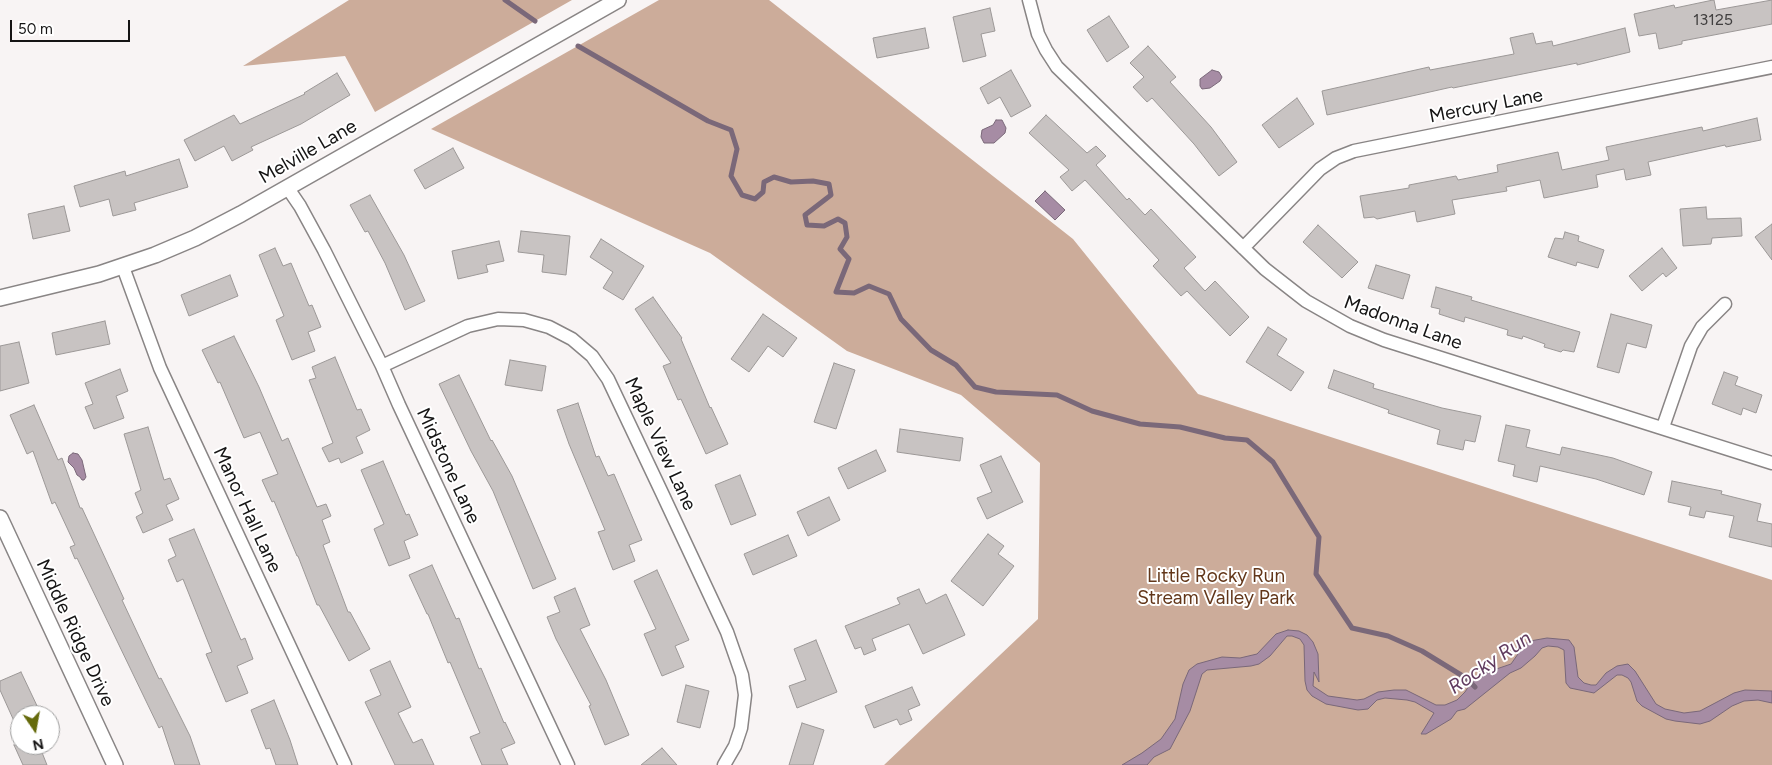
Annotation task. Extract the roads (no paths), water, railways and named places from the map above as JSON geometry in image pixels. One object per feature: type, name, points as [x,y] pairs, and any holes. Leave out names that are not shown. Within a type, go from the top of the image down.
[{"type":"street","name":"Melville Lane","points":[[0,298],[123,267],[195,238],[618,0]]},
{"type":"street","name":"Madonna Lane","points":[[1029,0],[1038,34],[1057,67],[1243,248],[1290,290],[1328,315],[1350,326],[1393,342],[1772,463]]},
{"type":"street","name":"Mercury Lane","points":[[1243,248],[1312,176],[1336,158],[1354,151],[1772,67]]},
{"type":"street","name":"Midstone Lane","points":[[287,187],[300,206],[324,250],[382,366],[568,765]]},
{"type":"street","name":"Manor Hall Lane","points":[[123,267],[160,368],[344,765]]},
{"type":"street","points":[[1663,428],[1691,346],[1702,327],[1725,304]]},
{"type":"street","name":"Maple View Lane","points":[[382,366],[468,326],[498,319],[524,320],[549,327],[572,339],[592,356],[608,379],[662,493],[727,632],[742,675],[744,695],[741,728],[735,746],[724,765]]},
{"type":"street","name":"Middle Ridge Drive","points":[[0,518],[115,765]]},
{"type":"waterway","points":[[505,0],[535,21]]},
{"type":"waterway","name":"Rocky Run","points":[[578,46],[708,121],[731,130],[737,149],[731,176],[742,195],[755,199],[763,192],[764,182],[774,177],[791,182],[813,181],[829,184],[831,195],[805,215],[807,225],[824,226],[838,219],[845,223],[847,237],[840,249],[849,259],[836,292],[854,293],[869,286],[889,294],[901,319],[931,350],[956,365],[975,387],[996,392],[1057,395],[1092,411],[1140,424],[1180,427],[1225,438],[1247,440],[1273,462],[1319,537],[1316,574],[1352,628],[1388,636],[1422,651],[1466,678],[1475,687]]},
{"type":"park label","name":"Little Rocky Run Stream Valley Park","points":[[1216,587]]}]
